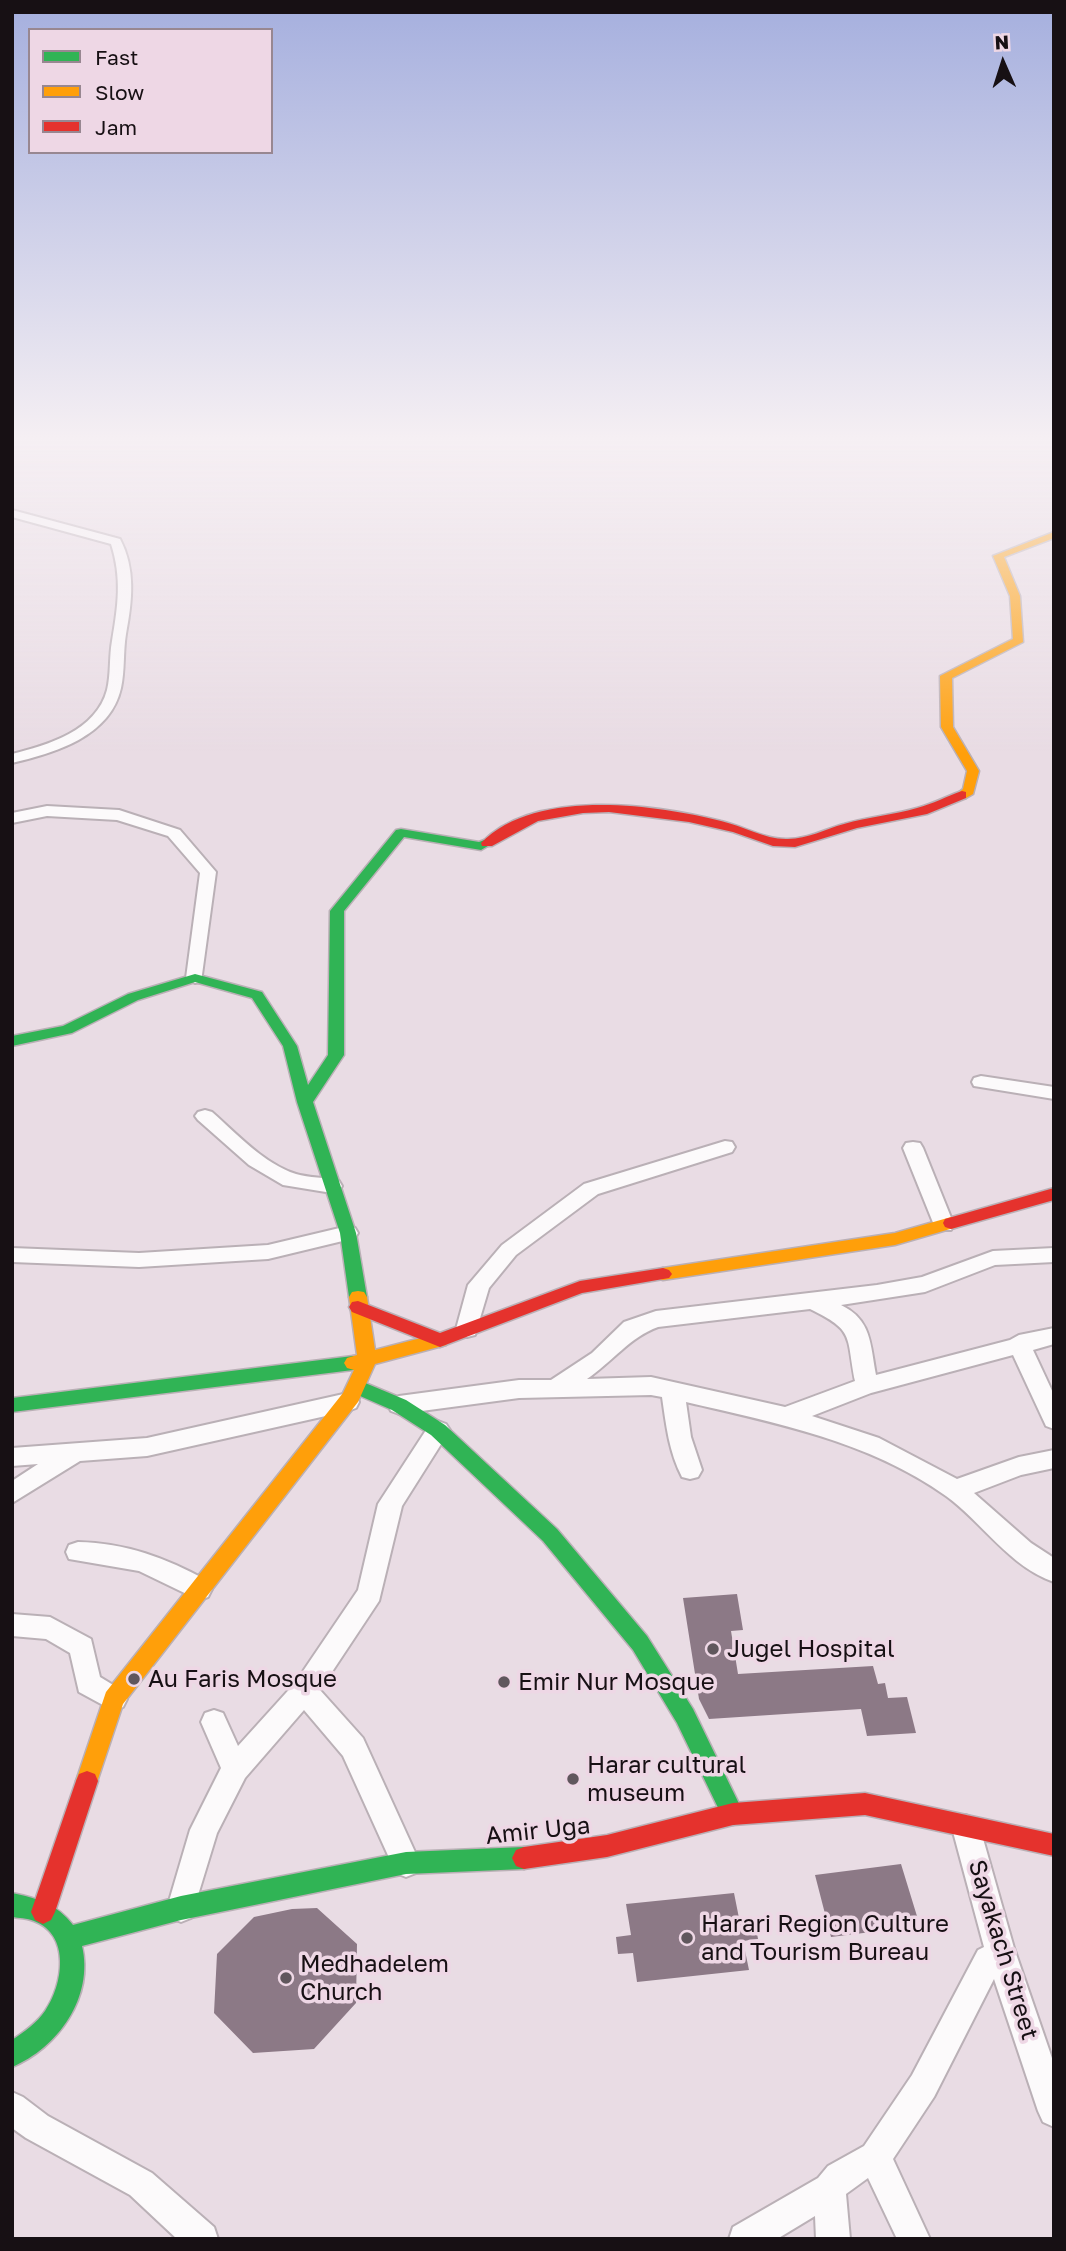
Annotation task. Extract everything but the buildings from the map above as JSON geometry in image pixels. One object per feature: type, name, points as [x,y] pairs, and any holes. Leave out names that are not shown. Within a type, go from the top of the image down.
[{"type":"street","points":[[12,759],[66,744],[93,723],[113,694],[117,647],[127,592],[125,567],[117,544]]},
{"type":"street","points":[[305,1102],[336,1055],[337,911],[401,833],[481,846],[533,818],[585,808],[656,813],[740,829],[774,842],[810,841],[854,825],[911,816],[940,807],[969,791],[973,771],[947,727],[946,676],[1019,640],[1013,580],[998,556],[1030,544]]},
{"type":"street","points":[[12,818],[47,811],[119,815],[174,833],[208,872],[195,978]]},
{"type":"street","points":[[12,1041],[67,1030],[133,997],[195,978],[257,995],[290,1046],[305,1102],[348,1233],[368,1361],[359,1374],[353,1395],[114,1699],[43,1912]]},
{"type":"street","points":[[981,1082],[1054,1093]]},
{"type":"street","points":[[205,1116],[256,1160],[290,1180],[332,1186]]},
{"type":"street","points":[[467,1329],[479,1285],[509,1250],[591,1189],[725,1147]]},
{"type":"street","points":[[913,1147],[944,1225]]},
{"type":"street","points":[[12,1405],[368,1361],[440,1340],[580,1287],[895,1239],[1054,1194]]},
{"type":"street","points":[[12,1255],[139,1260],[268,1252],[348,1233]]},
{"type":"street","points":[[557,1387],[600,1359],[632,1328],[656,1319],[877,1293],[925,1283],[993,1258],[1054,1255]]},
{"type":"street","points":[[810,1299],[846,1317],[856,1328],[867,1386]]},
{"type":"street","points":[[358,1307],[440,1340]]},
{"type":"street","points":[[786,1416],[867,1386],[1019,1343],[1054,1336]]},
{"type":"street","points":[[1019,1343],[1054,1420]]},
{"type":"street","points":[[12,1457],[147,1447],[353,1395],[399,1405],[519,1389],[651,1386],[786,1416],[871,1444],[954,1489],[1022,1550],[1054,1572]]},
{"type":"street","points":[[673,1391],[679,1437],[691,1470]]},
{"type":"street","points":[[399,1405],[438,1430],[550,1535],[640,1643],[685,1716],[733,1814]]},
{"type":"street","points":[[181,1909],[204,1830],[235,1769],[304,1691],[370,1592],[390,1504],[438,1430]]},
{"type":"street","points":[[12,1493],[74,1453]]},
{"type":"street","points":[[954,1489],[1019,1466],[1054,1459]]},
{"type":"street","points":[[78,1552],[110,1552],[160,1566],[200,1589]]},
{"type":"street","points":[[12,1625],[50,1628],[82,1647],[88,1684],[114,1699]]},
{"type":"street","points":[[304,1691],[353,1747],[406,1863]]},
{"type":"street","points":[[214,1722],[235,1769]]},
{"type":"street","name":"Amir Uga","points":[[68,1938],[181,1909],[406,1863],[513,1860],[607,1846],[733,1814],[866,1804],[966,1828],[1054,1845]]},
{"type":"street","name":"Sayakach Street","points":[[966,1828],[999,1948],[1054,2111]]},
{"type":"street","points":[[12,1905],[43,1912],[58,1923],[68,1938],[75,1962],[71,1988],[60,2015],[40,2038],[12,2056]]},
{"type":"street","points":[[745,2239],[829,2189],[839,2177],[875,2157],[923,2086],[988,1960]]},
{"type":"street","points":[[25,2117],[141,2184],[202,2239]]},
{"type":"street","points":[[875,2157],[914,2239]]},
{"type":"street","points":[[829,2189],[833,2239]]},
{"type":"traffic: fast","points":[[305,1102],[336,1055],[337,911],[401,833],[481,846],[487,843]]},
{"type":"traffic: fast","points":[[12,1041],[67,1030],[133,997],[195,978],[257,995],[290,1046],[305,1102],[348,1233],[358,1297]]},
{"type":"traffic: fast","points":[[12,1405],[353,1363]]},
{"type":"traffic: fast","points":[[358,1387],[399,1405],[438,1430],[550,1535],[640,1643],[685,1716],[733,1814]]},
{"type":"traffic: fast","points":[[68,1938],[181,1908],[406,1863],[524,1858]]},
{"type":"traffic: fast","points":[[12,1905],[40,1911],[57,1923],[66,1935],[73,1963],[68,1993],[54,2020],[40,2035],[12,2055]]},
{"type":"traffic: slow","points":[[962,795],[969,791],[973,771],[947,727],[946,676],[1019,640],[1015,596],[998,556],[1030,544]]},
{"type":"traffic: slow","points":[[663,1274],[895,1239],[951,1223]]},
{"type":"traffic: slow","points":[[87,1781],[114,1699],[351,1397],[367,1361],[358,1297]]},
{"type":"traffic: slow","points":[[353,1363],[440,1340]]},
{"type":"traffic: jam","points":[[487,843],[534,818],[558,812],[609,808],[663,813],[738,829],[773,842],[795,843],[855,825],[922,811],[962,795]]},
{"type":"traffic: jam","points":[[951,1223],[1054,1194]]},
{"type":"traffic: jam","points":[[358,1307],[440,1340],[580,1287],[663,1274]]},
{"type":"traffic: jam","points":[[43,1912],[87,1781]]},
{"type":"traffic: jam","points":[[524,1858],[607,1846],[733,1814],[865,1804],[1054,1845]]},
{"type":"place","name":"Jugel Hospital","points":[[713,1649]]},
{"type":"place","name":"Au Faris Mosque","points":[[134,1679]]},
{"type":"place","name":"Emir Nur Mosque","points":[[504,1682]]},
{"type":"place","name":"Harar cultural museum","points":[[573,1779]]},
{"type":"place","name":"Harari Region Culture and Tourism Bureau","points":[[687,1938]]},
{"type":"place","name":"Medhadelem Church","points":[[286,1978]]}]
